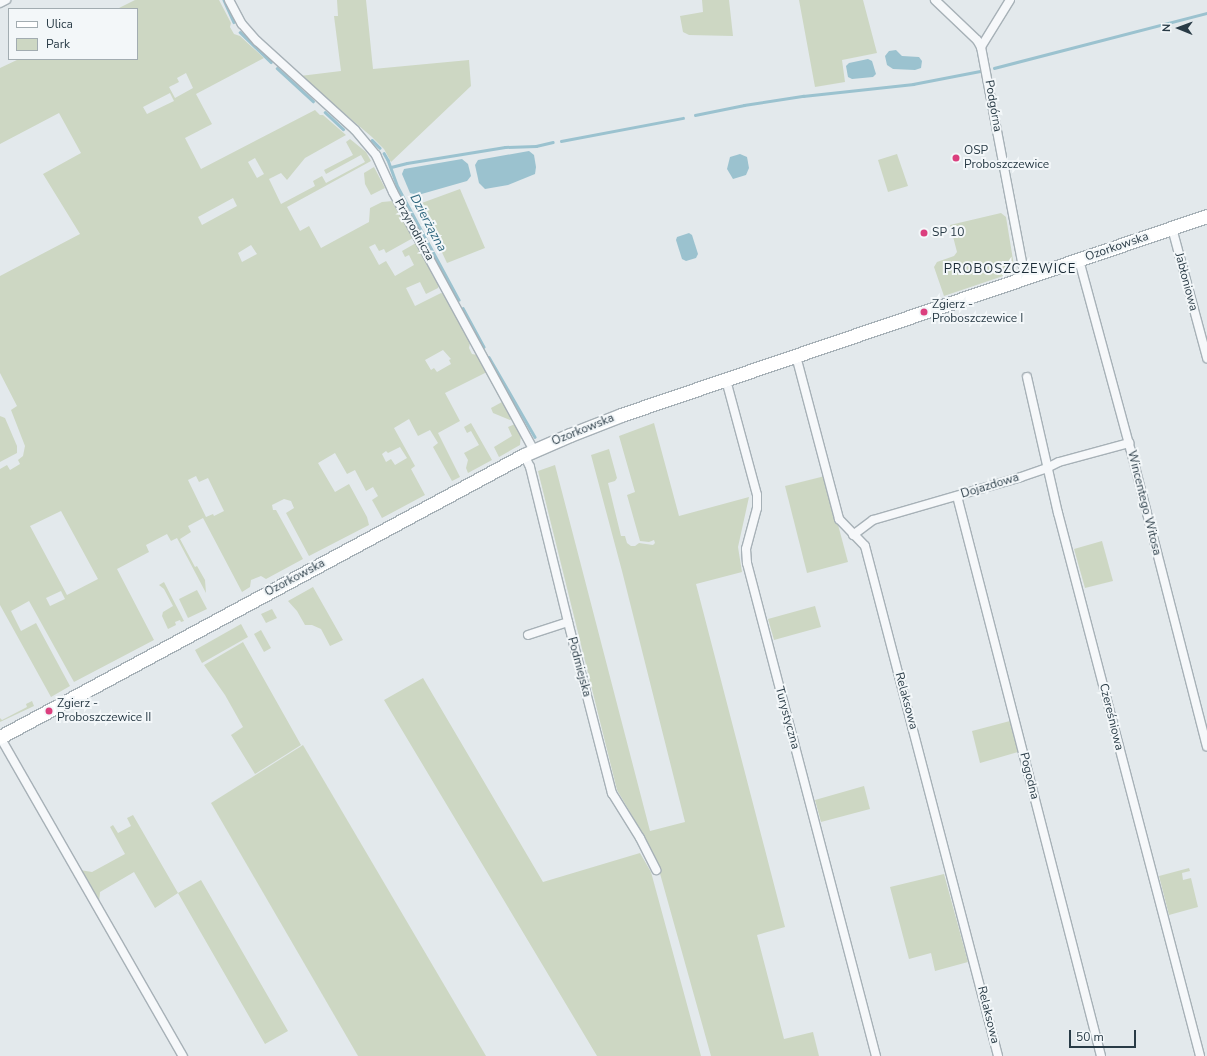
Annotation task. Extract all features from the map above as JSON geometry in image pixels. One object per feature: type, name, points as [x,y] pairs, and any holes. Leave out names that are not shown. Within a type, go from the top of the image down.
[{"type":"main road","name":"Ozorkowska","points":[[0,737],[529,453],[609,420],[1207,216]]},
{"type":"street","points":[[0,3],[6,0]]},
{"type":"street","name":"Przyrodnicza","points":[[229,0],[242,24],[257,41],[355,130],[376,155],[393,192],[529,453]]},
{"type":"street","name":"Podgórna","points":[[935,0],[977,40],[981,47],[1025,278]]},
{"type":"street","points":[[981,47],[1010,0]]},
{"type":"street","name":"Jabłoniowa","points":[[1172,228],[1207,358]]},
{"type":"street","name":"Wincentego Witosa","points":[[1079,260],[1129,443],[1207,746]]},
{"type":"street","name":"Relaksowa","points":[[796,356],[839,519],[865,546],[998,1056]]},
{"type":"street","name":"Czereśniowa","points":[[1027,377],[1040,430],[1047,468],[1200,1056]]},
{"type":"street","name":"Turystyczna","points":[[726,380],[757,495],[757,508],[746,549],[747,563],[876,1056]]},
{"type":"street","name":"Dojazdowa","points":[[853,535],[873,520],[1047,468],[1059,462],[1129,443]]},
{"type":"street","name":"Podmiejska","points":[[529,453],[530,467],[612,793],[640,838],[656,870]]},
{"type":"street","name":"Pogodna","points":[[957,496],[1101,1056]]},
{"type":"street","points":[[528,635],[568,622]]},
{"type":"street","points":[[0,737],[183,1056]]},
{"type":"green space","points":[[135,0],[219,0],[231,23],[230,27],[234,34],[240,36],[264,58],[196,94],[212,124],[185,138],[201,169],[315,110],[320,115],[323,115],[346,135],[305,158],[287,180],[281,173],[269,179],[281,204],[315,186],[313,181],[322,176],[326,183],[365,162],[361,155],[326,174],[324,170],[353,155],[346,142],[350,139],[366,152],[371,161],[287,207],[300,231],[309,226],[321,248],[369,222],[370,208],[382,202],[393,201],[413,238],[386,253],[384,249],[379,251],[375,244],[369,247],[379,265],[386,261],[395,276],[414,265],[409,255],[405,257],[402,251],[416,243],[439,285],[438,288],[426,294],[420,282],[406,288],[415,306],[441,293],[444,294],[470,343],[469,348],[472,354],[477,355],[487,372],[445,393],[460,421],[438,433],[460,477],[452,481],[433,447],[438,443],[430,430],[418,436],[409,419],[394,428],[415,466],[411,469],[425,495],[382,518],[372,500],[378,496],[373,487],[366,491],[355,470],[347,474],[335,453],[318,463],[335,492],[349,484],[367,517],[369,525],[309,556],[286,513],[294,508],[291,501],[284,499],[272,505],[273,510],[276,510],[303,559],[266,579],[261,576],[251,580],[250,587],[242,592],[203,518],[188,526],[191,532],[180,539],[195,567],[197,566],[205,580],[206,593],[177,538],[171,541],[167,534],[146,545],[149,552],[117,569],[154,640],[74,682],[29,601],[11,611],[21,631],[36,623],[70,686],[51,697],[0,605],[0,469],[7,465],[10,470],[20,464],[18,460],[23,456],[25,446],[11,410],[17,406],[0,373],[0,276],[80,234],[43,174],[81,153],[59,113],[0,144],[0,68],[17,60],[138,60],[138,8],[119,8]],"holes":[[[186,73],[193,88],[175,98],[169,87],[179,82],[177,78]],[[170,93],[174,101],[147,114],[143,107]],[[255,158],[264,174],[257,178],[248,162]],[[233,198],[237,206],[202,225],[198,217]],[[251,245],[257,254],[242,262],[238,253]],[[443,350],[451,359],[449,360],[451,364],[437,372],[434,368],[431,370],[425,360]],[[400,447],[407,458],[395,465],[391,459],[386,462],[382,454],[386,451],[388,453]],[[196,476],[199,482],[208,478],[224,511],[214,516],[213,514],[206,517],[188,480]],[[61,511],[98,579],[67,595],[30,526]],[[61,591],[65,599],[50,606],[46,598]]]},
{"type":"green space","points":[[337,0],[366,0],[373,69],[469,60],[471,86],[391,162],[384,149],[372,137],[300,76],[341,71],[334,16],[338,16]]},
{"type":"green space","points":[[702,0],[729,0],[733,36],[689,35],[683,32],[680,16],[703,12]]},
{"type":"green space","points":[[799,0],[863,0],[877,53],[842,60],[845,82],[815,87]]},
{"type":"green space","points":[[897,154],[908,186],[888,192],[878,160]]},
{"type":"green space","points":[[374,167],[385,188],[371,195],[365,184],[364,173]]},
{"type":"green space","points":[[460,189],[485,248],[447,263],[419,204]]},
{"type":"green space","points":[[1001,213],[1006,217],[1015,272],[944,296],[934,267],[937,262],[954,256],[957,252],[950,225]]},
{"type":"green space","points":[[502,402],[512,419],[510,420],[493,413],[491,408]]},
{"type":"green space","points":[[0,416],[5,418],[17,446],[17,453],[0,462]]},
{"type":"green space","points":[[471,423],[492,460],[468,473],[466,468],[468,460],[464,453],[479,445],[471,431],[467,433],[464,427]]},
{"type":"green space","points":[[654,423],[679,516],[749,497],[738,547],[742,572],[696,584],[785,927],[757,935],[784,1039],[813,1032],[819,1056],[711,1056],[659,870],[644,836],[617,790],[538,471],[555,465],[650,831],[685,822],[622,571],[591,455],[609,449],[617,478],[615,481],[608,483],[621,536],[625,536],[627,543],[631,546],[635,546],[639,543],[653,545],[655,543],[654,540],[649,542],[640,541],[627,495],[635,492],[619,436]]},
{"type":"green space","points":[[515,424],[521,435],[520,445],[499,457],[494,447],[512,436],[508,427]]},
{"type":"green space","points":[[825,476],[848,562],[807,573],[785,486]]},
{"type":"green space","points":[[1102,541],[1113,581],[1085,588],[1074,549]]},
{"type":"green space","points":[[164,582],[184,621],[181,622],[180,620],[175,622],[176,625],[168,629],[162,616],[163,612],[173,606],[164,589],[159,585]]},
{"type":"green space","points":[[313,587],[343,640],[330,646],[321,629],[312,625],[305,625],[297,611],[288,601]]},
{"type":"green space","points":[[197,590],[207,609],[188,618],[179,599]]},
{"type":"green space","points":[[815,606],[821,627],[774,640],[768,619]]},
{"type":"green space","points":[[272,609],[277,618],[266,623],[261,614]]},
{"type":"green space","points":[[241,624],[248,637],[202,663],[195,650]]},
{"type":"green space","points":[[261,630],[271,648],[264,652],[254,634]]},
{"type":"green space","points":[[243,642],[301,745],[255,774],[231,735],[243,727],[225,695],[204,665]]},
{"type":"green space","points":[[423,678],[543,882],[640,853],[651,872],[701,1056],[597,1056],[384,700]]},
{"type":"green space","points":[[32,701],[34,706],[0,722],[0,718],[2,720],[27,707],[26,704]]},
{"type":"green space","points":[[1010,721],[1018,752],[980,763],[972,731]]},
{"type":"green space","points":[[303,745],[486,1056],[358,1056],[211,803]]},
{"type":"green space","points":[[864,786],[870,809],[821,822],[815,800]]},
{"type":"green space","points":[[133,815],[178,893],[155,908],[134,872],[100,892],[99,902],[80,870],[92,872],[125,854],[110,827],[113,825],[118,833],[131,826],[127,818]]},
{"type":"green space","points":[[1189,868],[1190,871],[1182,873],[1183,880],[1191,878],[1198,907],[1169,915],[1159,876]]},
{"type":"green space","points":[[944,874],[968,962],[935,971],[931,953],[909,959],[890,887]]},
{"type":"green space","points":[[201,880],[288,1031],[265,1044],[178,893]]},
{"type":"water","points":[[896,50],[902,56],[919,57],[922,61],[921,68],[915,70],[893,69],[887,65],[885,56],[889,51]]},
{"type":"water","points":[[868,59],[872,61],[876,74],[873,77],[852,79],[848,77],[846,66],[849,63]]},
{"type":"water","points":[[529,151],[534,155],[536,167],[535,174],[508,185],[485,189],[479,183],[475,165],[478,160]]},
{"type":"water","points":[[740,154],[747,157],[749,168],[746,175],[733,179],[727,169],[730,157]]},
{"type":"water","points":[[462,159],[468,164],[471,176],[467,181],[418,195],[410,193],[402,174],[404,169]]},
{"type":"water","points":[[689,233],[692,235],[698,254],[696,258],[686,261],[682,259],[676,240],[677,237]]},
{"type":"waterway","name":"Dzierżązna","points":[[224,0],[234,22]]},
{"type":"waterway","points":[[994,68],[1207,13]]},
{"type":"waterway","name":"Dzierżązna","points":[[240,32],[271,62]]},
{"type":"waterway","name":"Dzierżązna","points":[[277,68],[313,101]]},
{"type":"waterway","points":[[695,115],[744,105],[803,96],[913,84],[980,71]]},
{"type":"waterway","name":"Dzierżązna","points":[[325,112],[343,129]]},
{"type":"waterway","points":[[561,141],[683,118]]},
{"type":"waterway","name":"Dzierżązna","points":[[372,140],[380,148]]},
{"type":"waterway","points":[[391,167],[505,147],[536,146],[553,142]]},
{"type":"waterway","name":"Dzierżązna","points":[[384,153],[398,187],[459,300]]},
{"type":"waterway","name":"Dzierżązna","points":[[463,308],[484,347]]},
{"type":"waterway","name":"Dzierżązna","points":[[489,357],[535,437]]},
{"type":"place","name":"OSP Proboszczewice","points":[[956,158]]},
{"type":"place","name":"SP 10","points":[[924,233]]},
{"type":"place","name":"Zgierz - Proboszczewice I","points":[[924,312]]},
{"type":"place","name":"Zgierz - Proboszczewice II","points":[[49,711]]},
{"type":"district","name":"PROBOSZCZEWICE","points":[[1010,269]]}]
